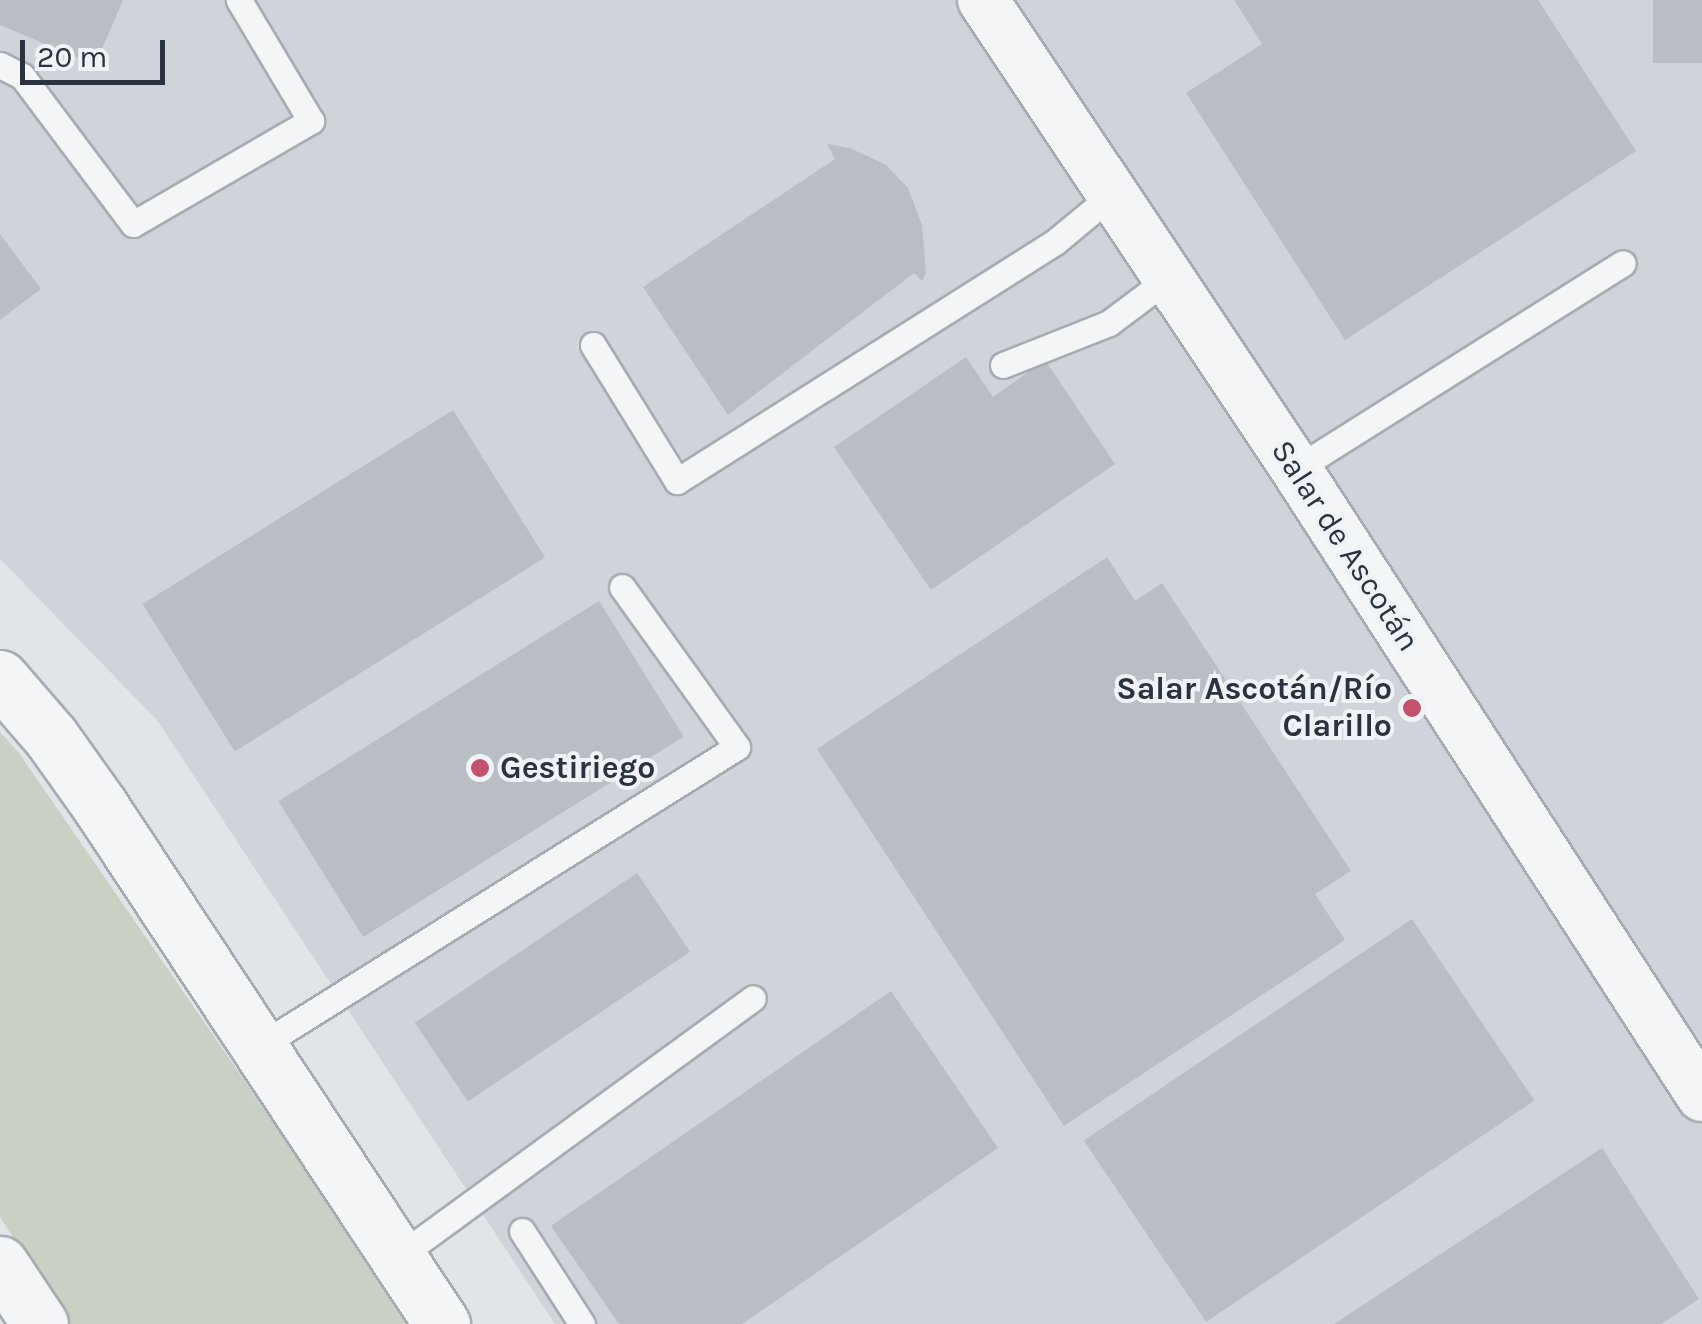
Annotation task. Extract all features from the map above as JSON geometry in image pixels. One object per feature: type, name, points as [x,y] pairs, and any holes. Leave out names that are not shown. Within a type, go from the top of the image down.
[{"type":"street","name":"Salar de Ascotán","points":[[983,0],[1296,469],[1702,1096]]},
{"type":"street","points":[[0,678],[51,737],[100,806],[442,1324]]},
{"type":"street","points":[[0,1264],[40,1324]]},
{"type":"lane","points":[[0,65],[22,76],[134,224],[311,121],[239,0]]},
{"type":"lane","points":[[593,345],[677,482],[1055,242],[1113,194]]},
{"type":"lane","points":[[1296,469],[1623,262]]},
{"type":"lane","points":[[1003,365],[1109,323],[1169,278]]},
{"type":"lane","points":[[258,1047],[737,747],[622,587]]},
{"type":"lane","points":[[398,1256],[753,998]]},
{"type":"lane","points":[[522,1231],[582,1324]]},
{"type":"shaded area","points":[[0,0],[1702,0],[1702,1324],[555,1324],[157,720],[0,559]]},
{"type":"green space","points":[[0,732],[19,753],[412,1324],[69,1324],[0,1217]]},
{"type":"building","points":[[0,0],[123,0],[95,65],[0,25]]},
{"type":"building","points":[[1234,0],[1538,0],[1636,151],[1345,340],[1186,93],[1262,44]]},
{"type":"building","points":[[1653,0],[1702,0],[1702,63],[1653,63]]},
{"type":"building","points":[[827,144],[850,148],[886,165],[908,188],[922,225],[926,273],[922,281],[914,273],[728,415],[643,287],[835,159]]},
{"type":"building","points":[[0,234],[41,289],[0,320]]},
{"type":"building","points":[[966,357],[993,397],[1045,360],[1115,464],[931,590],[834,447]]},
{"type":"building","points":[[453,410],[545,558],[235,752],[143,604]]},
{"type":"building","points":[[1107,557],[1135,601],[1162,583],[1351,871],[1315,894],[1345,940],[1064,1126],[817,749]]},
{"type":"building","name":"Gestiriego","points":[[599,601],[684,737],[363,937],[278,801]]},
{"type":"building","points":[[637,873],[690,952],[468,1102],[415,1023]]},
{"type":"building","points":[[1412,919],[1534,1101],[1206,1322],[1084,1140]]},
{"type":"building","points":[[891,991],[998,1148],[742,1324],[619,1324],[551,1226]]},
{"type":"building","points":[[1602,1148],[1699,1299],[1661,1324],[1334,1324]]},
{"type":"place","name":"Salar Ascotán/Río Clarillo","points":[[1412,708]]},
{"type":"place","name":"Gestiriego","points":[[480,768]]}]
